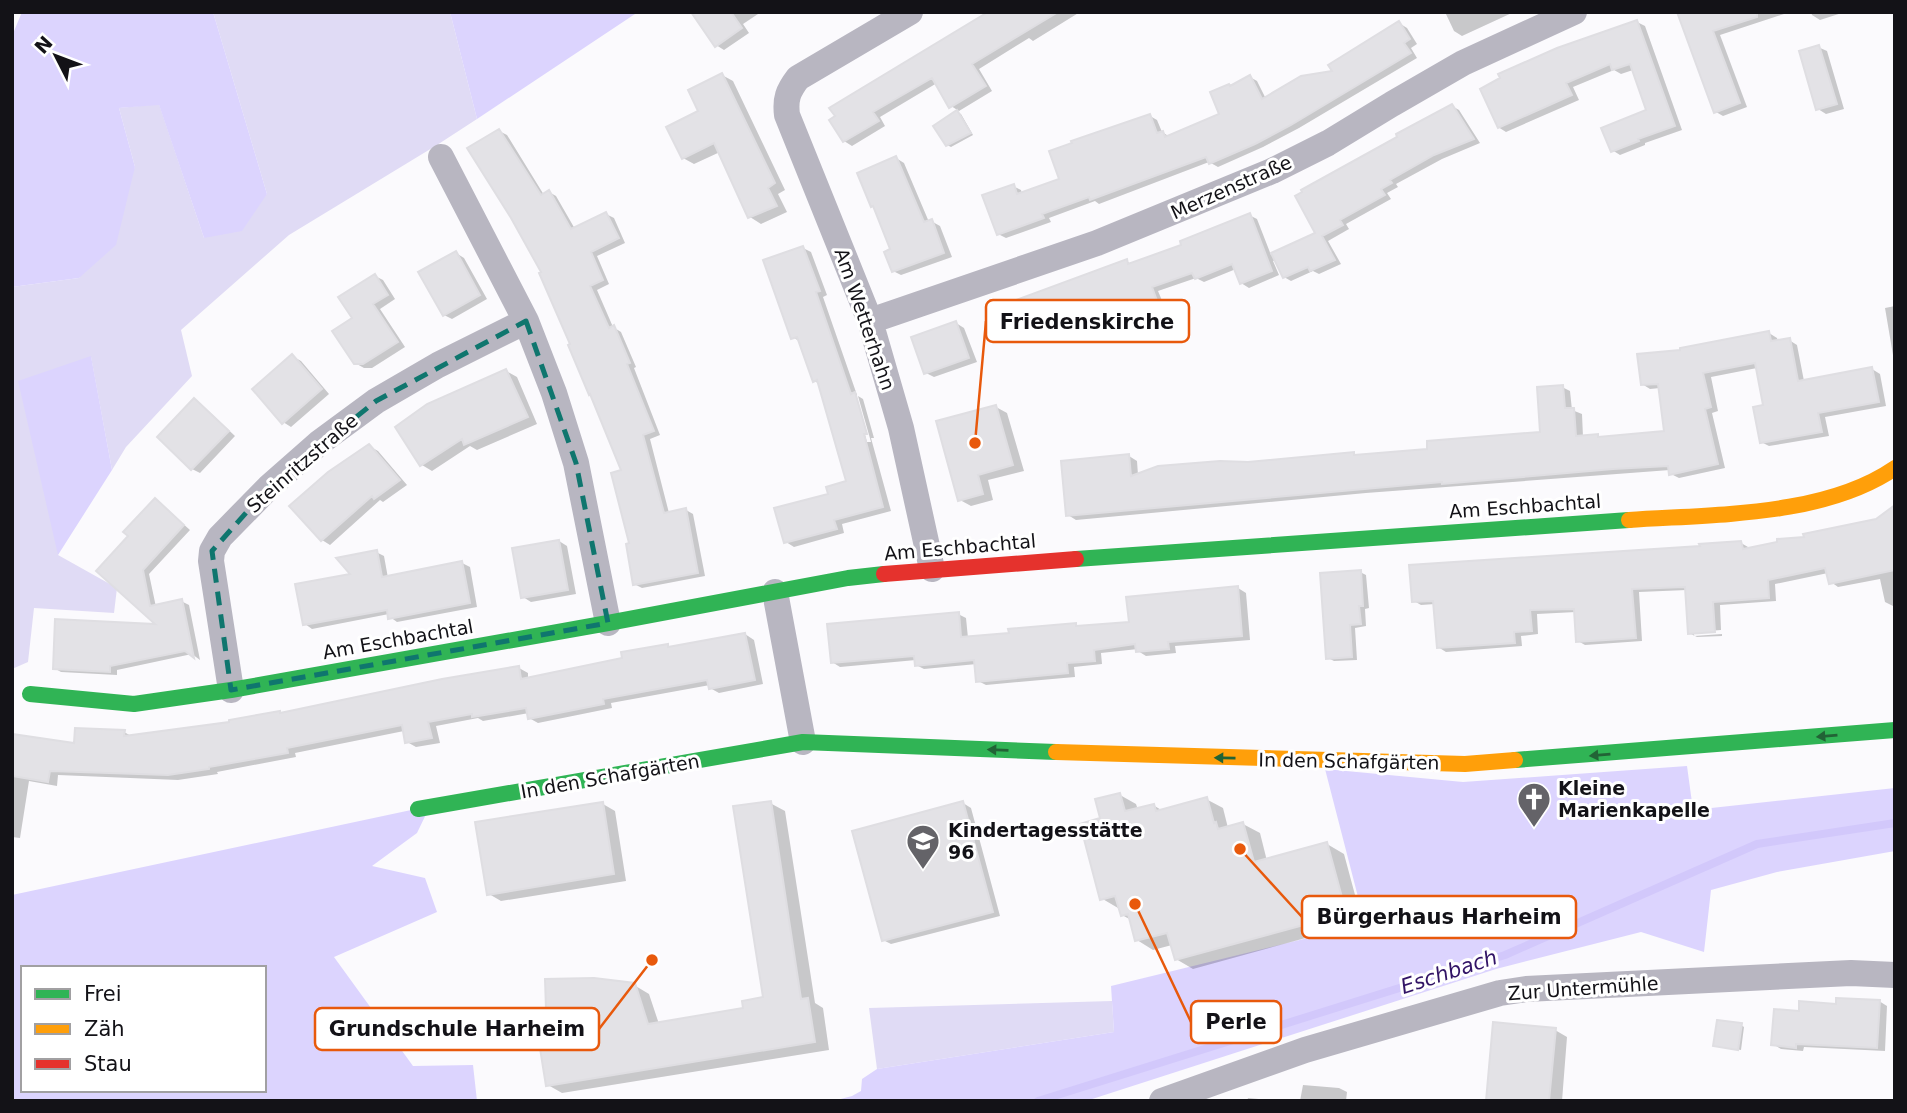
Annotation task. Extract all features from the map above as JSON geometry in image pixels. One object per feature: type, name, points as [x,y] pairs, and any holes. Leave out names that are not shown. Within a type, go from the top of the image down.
[{"type":"street","name":"Am Wetterhahn","points":[[909,12],[798,78],[785,101],[787,115],[870,321],[901,428],[932,569]]},
{"type":"street","name":"Merzenstraße","points":[[870,321],[1097,243],[1272,171],[1328,143],[1463,64],[1574,12]]},
{"type":"street","points":[[441,157],[526,321],[554,393],[576,463],[608,623]]},
{"type":"street","name":"Steinritzstraße","points":[[231,690],[211,561],[212,551],[220,537],[279,478],[319,443],[376,401],[438,365],[526,321]]},
{"type":"street","name":"Am Eschbachtal","points":[[30,694],[134,704],[231,690],[848,578],[932,569],[1781,509],[1819,501],[1856,488],[1895,468]]},
{"type":"street","points":[[775,592],[803,742]]},
{"type":"street","name":"In den Schafgärten","points":[[418,809],[803,742],[1191,757],[1465,764],[1895,730]]},
{"type":"street","name":"Zur Untermühle","points":[[1162,1101],[1305,1050],[1500,993],[1526,989],[1851,972],[1895,975]]},
{"type":"highlighted area","points":[[526,321],[576,463],[608,623],[231,690],[212,551],[269,487],[376,401]]},
{"type":"shaded area","points":[[22,12],[213,12],[267,194],[242,231],[204,238],[159,105],[119,108],[135,167],[116,245],[79,278],[12,287],[12,36]]},
{"type":"shaded area","points":[[213,12],[450,12],[477,119],[289,235],[181,330],[192,376],[126,447],[112,470],[91,357],[58,555],[117,588],[114,613],[34,608],[28,662],[12,669],[12,287],[79,278],[135,167],[119,108],[159,104],[204,238],[267,194]]},
{"type":"shaded area","points":[[450,12],[638,12],[477,119]]},
{"type":"shaded area","points":[[91,356],[112,470],[58,555],[18,381]]},
{"type":"shaded area","points":[[1687,766],[1693,810],[1895,788],[1895,851],[1777,872],[1711,890],[1704,952],[1641,932],[1496,969],[1086,1101],[833,1101],[861,1091],[862,1079],[877,1069],[1114,1032],[1111,986],[1365,924],[1325,769],[1463,782]]},
{"type":"shaded area","points":[[430,806],[417,833],[372,866],[425,878],[437,912],[334,957],[413,1066],[473,1065],[477,1101],[12,1101],[12,895]]},
{"type":"shaded area","points":[[1112,1001],[1114,1032],[877,1069],[869,1008]]},
{"type":"building","points":[[691,12],[731,12],[742,28],[715,47]]},
{"type":"building","points":[[988,12],[1058,12],[972,64],[986,86],[949,108],[932,78],[873,112],[879,121],[843,142],[829,120],[835,116],[829,108]]},
{"type":"building","points":[[1677,12],[1757,12],[1757,17],[1713,31],[1740,103],[1714,113]]},
{"type":"building","points":[[1637,20],[1675,126],[1611,152],[1601,128],[1646,110],[1630,64],[1612,70],[1610,64],[1566,83],[1572,95],[1498,128],[1480,89],[1500,78],[1498,74],[1557,48]]},
{"type":"building","points":[[1399,21],[1410,39],[1404,43],[1411,53],[1291,125],[1209,164],[1206,157],[1090,200],[1089,197],[1042,214],[1044,218],[997,235],[982,195],[1014,184],[1017,194],[1059,179],[1049,151],[1150,114],[1157,133],[1163,131],[1165,137],[1219,114],[1210,92],[1229,84],[1230,86],[1250,75],[1262,99],[1301,76],[1332,71],[1328,65]]},
{"type":"building","points":[[1819,45],[1837,104],[1816,110],[1799,51]]},
{"type":"building","points":[[722,73],[775,183],[768,188],[777,206],[748,218],[714,143],[682,159],[666,127],[698,111],[688,90]]},
{"type":"building","points":[[1452,104],[1474,139],[1434,155],[1390,180],[1392,183],[1381,189],[1385,195],[1340,220],[1343,225],[1322,236],[1335,260],[1310,271],[1308,267],[1283,278],[1271,253],[1315,233],[1295,196],[1302,192],[1301,190],[1397,137],[1396,134]]},
{"type":"building","points":[[957,110],[971,133],[946,146],[933,126]]},
{"type":"building","points":[[499,129],[541,195],[549,190],[571,229],[606,212],[619,238],[591,252],[603,280],[590,286],[609,328],[614,325],[654,431],[643,435],[664,513],[686,508],[698,573],[633,585],[626,544],[629,543],[611,473],[621,470],[568,345],[570,344],[539,273],[541,272],[467,148]]},
{"type":"building","points":[[896,156],[924,222],[932,219],[944,253],[892,272],[884,252],[890,249],[857,173]]},
{"type":"building","points":[[1250,213],[1272,271],[1240,284],[1232,264],[1195,279],[1192,273],[1152,287],[1159,306],[1145,314],[1127,312],[1099,322],[1093,308],[1028,332],[1016,300],[1127,259],[1128,264],[1181,245],[1180,241]]},
{"type":"building","points":[[803,246],[820,291],[816,292],[851,394],[855,392],[883,507],[834,520],[837,529],[784,543],[774,508],[828,494],[826,487],[846,481],[817,380],[813,382],[797,337],[791,339],[763,260]]},
{"type":"building","points":[[456,251],[480,295],[443,316],[418,272]]},
{"type":"building","points":[[375,274],[388,295],[373,304],[398,342],[363,364],[354,364],[332,331],[352,318],[338,297]]},
{"type":"building","points":[[956,321],[969,358],[924,374],[911,337]]},
{"type":"building","points":[[1769,331],[1771,341],[1790,338],[1798,381],[1872,367],[1879,402],[1818,413],[1822,432],[1760,443],[1753,407],[1763,405],[1755,363],[1703,373],[1711,407],[1705,409],[1718,464],[1669,475],[1668,466],[1613,469],[1066,516],[1061,461],[1129,454],[1131,476],[1158,466],[1427,449],[1427,441],[1540,432],[1537,387],[1563,385],[1565,408],[1574,408],[1576,436],[1598,434],[1598,437],[1664,431],[1658,384],[1641,385],[1637,354],[1680,350]]},
{"type":"building","points":[[292,354],[322,389],[282,424],[252,389]]},
{"type":"building","points":[[506,369],[528,417],[464,445],[462,439],[420,466],[395,427],[427,404]]},
{"type":"building","points":[[194,398],[229,431],[191,470],[157,437]]},
{"type":"building","points":[[996,405],[1013,465],[978,475],[983,494],[958,501],[936,421]]},
{"type":"building","points":[[369,444],[400,480],[374,499],[372,496],[321,541],[289,506],[328,472]]},
{"type":"building","points":[[155,498],[184,525],[143,570],[150,606],[182,599],[194,658],[185,651],[110,666],[110,672],[53,669],[55,619],[155,624],[96,571],[128,536],[123,532]]},
{"type":"building","points":[[1895,505],[1895,570],[1829,584],[1825,568],[1768,580],[1769,598],[1713,602],[1715,632],[1688,634],[1685,587],[1632,589],[1636,638],[1576,642],[1574,609],[1530,610],[1532,631],[1514,632],[1515,643],[1437,648],[1433,601],[1412,602],[1409,565],[1741,541],[1743,549],[1777,542],[1777,539],[1804,537],[1803,534],[1876,519]]},
{"type":"building","points":[[559,540],[568,590],[521,598],[512,548]]},
{"type":"building","points":[[377,550],[382,577],[462,561],[470,603],[388,619],[387,610],[303,625],[295,584],[350,574],[336,558]]},
{"type":"building","points":[[1361,570],[1363,606],[1359,606],[1361,624],[1350,625],[1352,657],[1326,659],[1320,573]]},
{"type":"building","points":[[1238,586],[1242,636],[1168,642],[1169,649],[1136,652],[1135,644],[1094,650],[1095,661],[1067,663],[1068,673],[976,682],[974,660],[915,666],[914,656],[831,663],[827,624],[959,612],[961,637],[1009,633],[1008,629],[1129,622],[1126,597]]},
{"type":"building","points":[[745,633],[755,680],[709,689],[707,680],[603,699],[604,704],[528,719],[526,708],[472,717],[472,714],[428,722],[432,738],[405,743],[402,725],[287,748],[288,753],[168,775],[50,771],[48,782],[12,776],[12,734],[74,743],[75,728],[125,730],[124,736],[229,722],[519,666],[521,679],[622,658],[621,652],[668,644],[668,647]]},
{"type":"building","points":[[1120,793],[1125,811],[1154,804],[1156,811],[1207,797],[1218,829],[1243,822],[1254,862],[1327,842],[1349,923],[1324,929],[1322,920],[1175,960],[1167,933],[1135,941],[1128,914],[1121,916],[1115,896],[1100,900],[1080,824],[1100,818],[1095,799]]},
{"type":"building","points":[[771,801],[801,999],[808,998],[815,1042],[546,1086],[539,1042],[547,1040],[545,979],[594,978],[635,983],[648,1024],[743,1008],[742,1001],[763,997],[733,806]]},
{"type":"building","name":"Kindertagesstätte 96","points":[[963,801],[993,912],[882,941],[852,831]]},
{"type":"building","points":[[603,802],[614,874],[487,895],[475,822]]},
{"type":"building","points":[[1836,998],[1880,1000],[1877,1048],[1796,1044],[1796,1048],[1771,1045],[1774,1009],[1799,1011],[1799,1001],[1836,1004]]},
{"type":"building","points":[[1717,1020],[1742,1023],[1738,1050],[1713,1046]]},
{"type":"building","points":[[1493,1022],[1556,1028],[1549,1101],[1486,1101]]},
{"type":"waterway","name":"Eschbach","points":[[1038,1101],[1505,955],[1757,844],[1895,823]]},
{"type":"traffic: fast","points":[[1076,559],[1629,520]]},
{"type":"traffic: fast","points":[[30,694],[134,704],[231,690],[848,578],[884,574]]},
{"type":"traffic: fast","points":[[1515,760],[1895,730]]},
{"type":"traffic: fast","points":[[418,809],[803,742],[1056,752]]},
{"type":"traffic: slow","points":[[1629,520],[1731,514],[1802,504],[1867,484],[1895,468]]},
{"type":"traffic: slow","points":[[1056,752],[1465,764],[1515,760]]},
{"type":"traffic: jam","points":[[884,574],[1076,559]]},
{"type":"place","name":"Friedenskirche","points":[[975,443]]},
{"type":"place","name":"Kleine Marienkapelle","points":[[1534,829]]},
{"type":"place","name":"Bürgerhaus Harheim","points":[[1240,849]]},
{"type":"place","name":"Kindertagesstätte 96","points":[[923,871]]},
{"type":"place","name":"Perle","points":[[1135,904]]},
{"type":"place","name":"Grundschule Harheim","points":[[652,960]]}]
